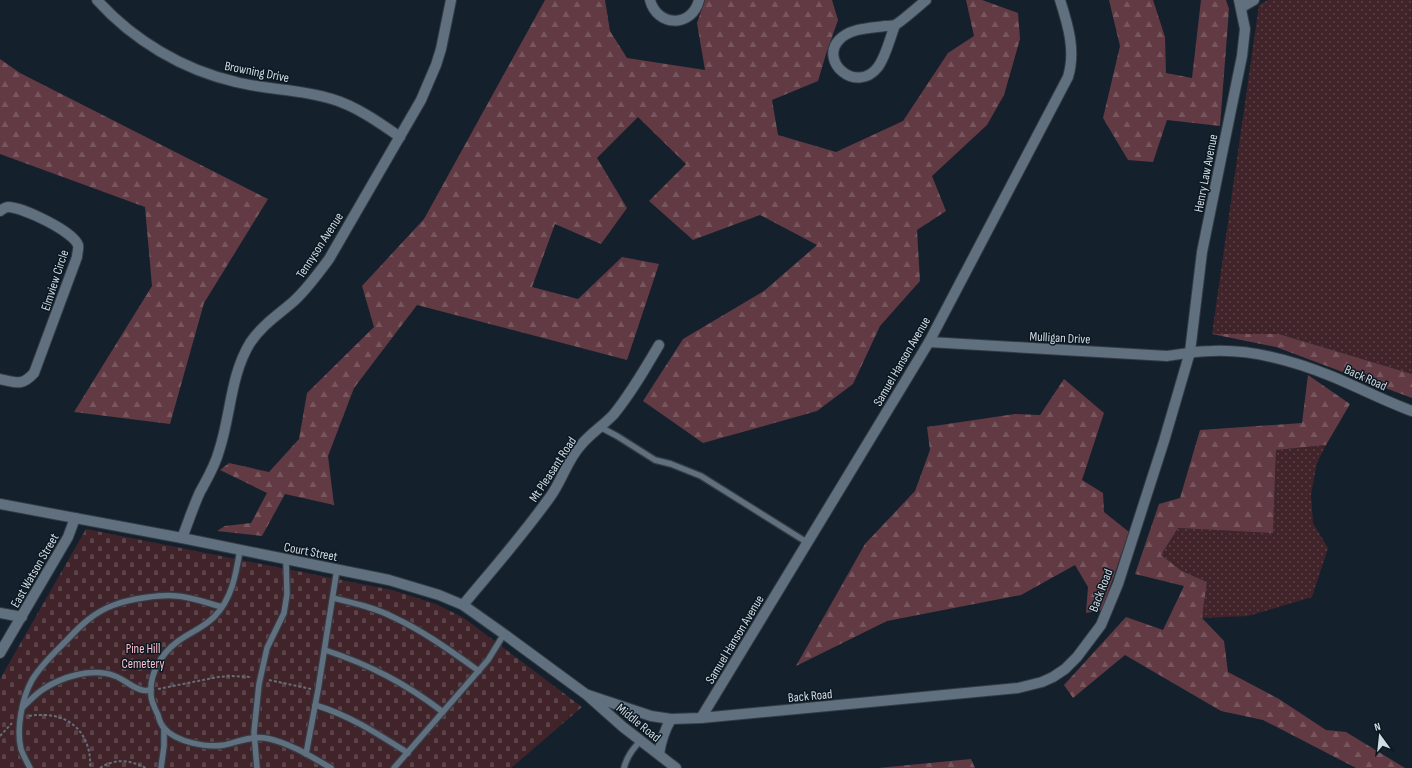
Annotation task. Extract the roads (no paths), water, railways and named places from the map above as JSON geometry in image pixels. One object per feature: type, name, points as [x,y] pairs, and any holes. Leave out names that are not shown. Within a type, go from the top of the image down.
[{"type":"street","name":"Browning Drive","points":[[97,0],[112,16],[144,41],[173,58],[200,71],[237,83],[300,92],[333,99],[357,110],[385,126],[400,137]]},
{"type":"street","name":"Tennyson Avenue","points":[[182,538],[196,502],[219,453],[237,371],[248,348],[260,330],[270,319],[293,301],[318,275],[422,100],[436,66],[441,49],[451,0]]},
{"type":"street","points":[[650,0],[658,14],[664,18],[678,21],[690,16],[699,0]]},
{"type":"street","points":[[895,25],[882,60],[873,73],[865,77],[850,77],[838,68],[834,54],[835,46],[844,36],[861,30],[895,25],[926,0]]},
{"type":"street","name":"Samuel Hanson Avenue","points":[[702,718],[929,342],[1068,77],[1071,66],[1071,43],[1060,0]]},
{"type":"street","points":[[1241,4],[1254,0]]},
{"type":"street","name":"Henry Law Avenue","points":[[1190,352],[1202,252],[1242,56],[1244,29],[1241,4]]},
{"type":"street","name":"Elmview Circle","points":[[0,211],[6,207],[18,208],[71,235],[78,245],[77,257],[34,373],[27,381],[15,383],[0,379]]},
{"type":"street","name":"Mulligan Drive","points":[[929,342],[1167,356],[1190,352]]},
{"type":"street","name":"Mt Pleasant Road","points":[[463,605],[552,495],[581,444],[600,427],[623,402],[659,345]]},
{"type":"street","name":"Back Road","points":[[587,695],[651,716],[671,719],[702,718],[1018,688],[1042,682],[1065,669],[1090,641],[1101,625],[1109,608],[1164,441],[1190,352],[1214,350],[1268,356],[1330,376],[1412,412]]},
{"type":"street","name":"Court Street","points":[[0,504],[337,569],[414,587],[463,605],[587,695]]},
{"type":"street","name":"East Watson Street","points":[[0,653],[68,537],[75,518]]},
{"type":"street","points":[[0,613],[22,617]]},
{"type":"street","name":"Middle Road","points":[[587,695],[623,727],[676,768]]},
{"type":"street","points":[[659,754],[664,730],[671,719]]},
{"type":"lane","points":[[600,427],[655,460],[671,464],[701,476],[808,543]]},
{"type":"lane","points":[[161,768],[164,746],[164,728],[154,707],[151,695],[151,682],[156,668],[163,655],[177,642],[207,623],[222,607],[231,592],[240,550]]},
{"type":"lane","points":[[257,768],[254,732],[260,678],[267,648],[284,614],[286,594],[286,559]]},
{"type":"lane","points":[[306,754],[325,650],[337,569]]},
{"type":"lane","points":[[30,768],[21,748],[19,726],[23,707],[32,681],[44,664],[84,623],[99,612],[115,605],[133,600],[176,595],[222,607]]},
{"type":"lane","points":[[333,598],[380,611],[408,624],[479,671]]},
{"type":"lane","points":[[394,768],[479,671],[494,652],[504,634]]},
{"type":"lane","points":[[325,650],[349,658],[385,674],[443,712]]},
{"type":"lane","points":[[23,707],[54,682],[89,673],[113,675],[142,690],[151,690]]},
{"type":"lane","points":[[315,705],[328,709],[366,728],[408,753]]},
{"type":"lane","points":[[164,728],[176,736],[200,745],[219,745],[254,738],[275,740],[332,768]]},
{"type":"lane","points":[[624,768],[626,760],[632,750],[641,740]]},
{"type":"park label","name":"Pine Hill Cemetery","points":[[143,656]]}]
